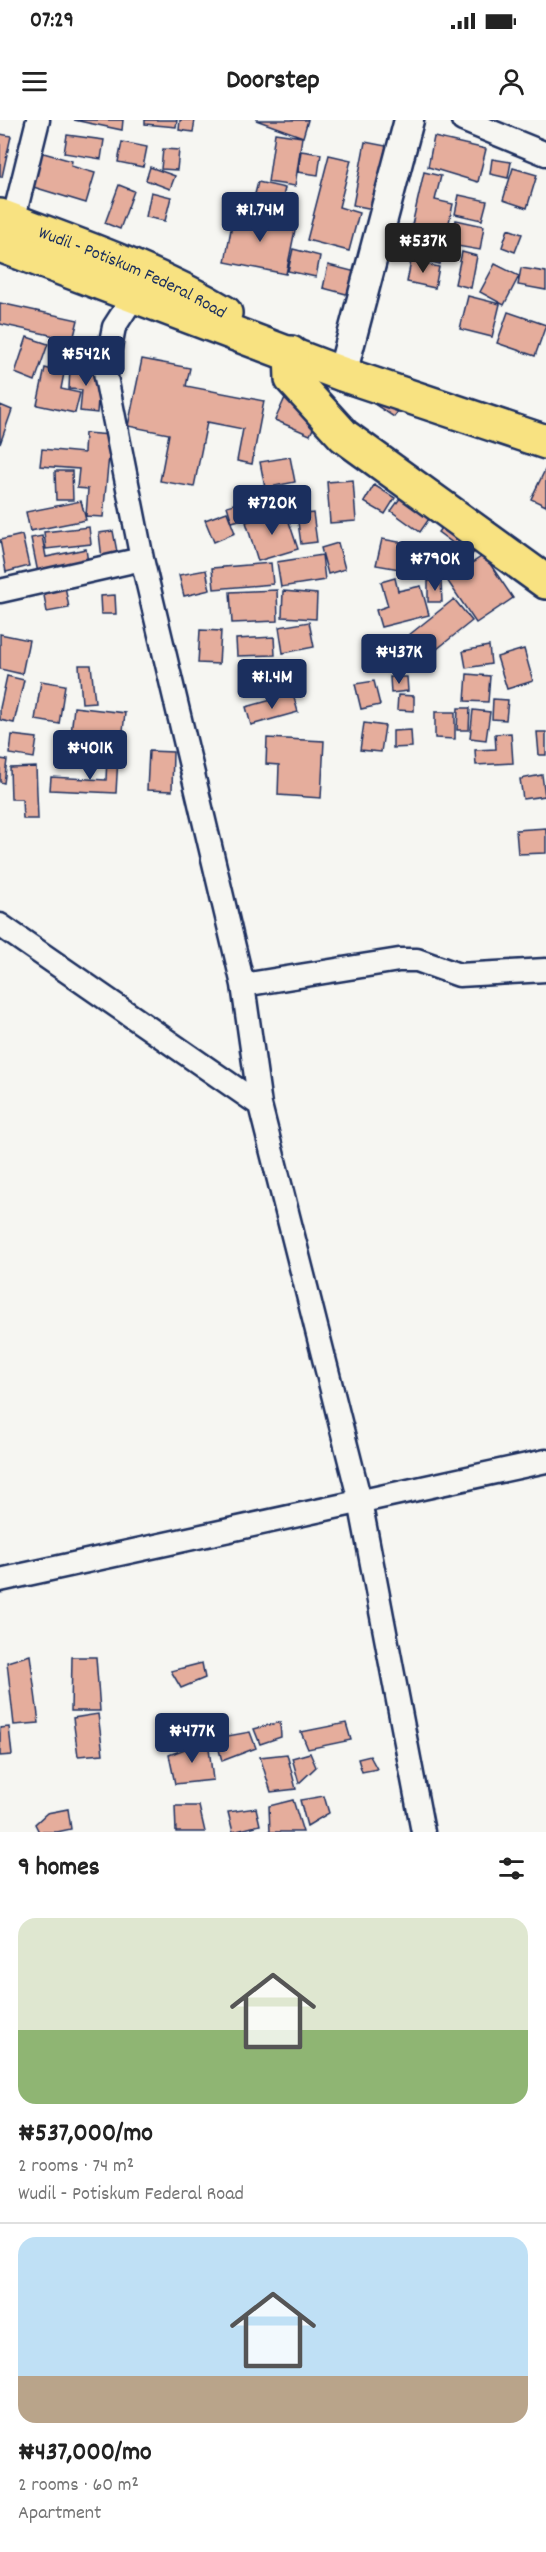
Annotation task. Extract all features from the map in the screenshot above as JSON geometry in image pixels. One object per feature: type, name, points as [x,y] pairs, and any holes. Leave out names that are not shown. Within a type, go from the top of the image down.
[{"type":"main road","name":"Wudil - Potiskum Federal Road","points":[[4,228],[134,296],[342,374],[546,442]]},
{"type":"main road","name":"Wudil - Potiskum Federal Road","points":[[4,228],[141,270],[191,292],[291,353]]},
{"type":"main road","points":[[291,353],[292,379],[344,436],[546,582]]},
{"type":"street","points":[[4,228],[38,120]]},
{"type":"street","points":[[342,374],[409,120]]},
{"type":"street","points":[[463,120],[546,154]]},
{"type":"street","points":[[134,296],[114,327],[105,372],[142,559],[243,985],[260,1105],[360,1501],[423,1832]]},
{"type":"street","points":[[0,591],[142,559]]},
{"type":"street","points":[[0,925],[260,1105]]},
{"type":"street","points":[[243,985],[399,960],[417,960],[459,975],[546,970]]},
{"type":"street","points":[[0,1580],[546,1461]]},
{"type":"building","points":[[74,120],[123,120],[122,130]]},
{"type":"building","points":[[145,120],[177,120],[176,127],[145,124]]},
{"type":"building","points":[[180,120],[195,120],[193,132],[179,130]]},
{"type":"building","points":[[256,120],[308,120],[303,137]]},
{"type":"building","points":[[275,133],[302,137],[295,186],[268,182]]},
{"type":"building","points":[[0,134],[11,136],[2,177],[0,177]]},
{"type":"building","points":[[67,135],[104,140],[101,159],[64,153]]},
{"type":"building","points":[[434,137],[486,149],[478,182],[428,167]]},
{"type":"building","points":[[122,142],[147,147],[143,167],[118,162]]},
{"type":"building","points":[[365,142],[386,146],[373,209],[353,205]]},
{"type":"building","points":[[163,149],[179,150],[177,170],[161,169]]},
{"type":"building","points":[[301,151],[321,154],[318,175],[298,172]]},
{"type":"building","points":[[40,152],[72,161],[71,166],[95,173],[86,203],[30,186]]},
{"type":"building","points":[[329,155],[351,160],[339,207],[359,213],[349,251],[307,240]]},
{"type":"building","points":[[492,159],[511,162],[508,178],[490,174]]},
{"type":"building","points":[[150,167],[175,176],[170,189],[146,180]]},
{"type":"building","points":[[513,168],[537,175],[527,208],[503,200]]},
{"type":"building","points":[[424,172],[441,176],[435,200],[453,204],[440,264],[419,259],[426,228],[412,225]]},
{"type":"building","points":[[258,182],[285,188],[280,209],[253,202]]},
{"type":"building","points":[[119,185],[134,191],[120,229],[105,223]]},
{"type":"building","points":[[151,192],[171,197],[165,221],[146,217]]},
{"type":"building","points":[[459,195],[487,201],[482,220],[455,214]]},
{"type":"building","points":[[234,213],[296,225],[286,274],[225,262]]},
{"type":"building","points":[[456,220],[484,226],[480,250],[451,245]]},
{"type":"building","points":[[508,229],[522,234],[515,252],[502,247]]},
{"type":"building","points":[[293,249],[320,256],[316,277],[288,271]]},
{"type":"building","points":[[462,252],[477,256],[471,288],[455,284]]},
{"type":"building","points":[[411,261],[439,267],[435,288],[407,282]]},
{"type":"building","points":[[495,264],[519,276],[504,305],[480,292]]},
{"type":"building","points":[[328,265],[356,272],[350,295],[323,288]]},
{"type":"building","points":[[521,268],[546,272],[546,290],[518,285]]},
{"type":"building","points":[[468,296],[500,304],[492,337],[460,329]]},
{"type":"building","points":[[0,303],[78,320],[73,340],[0,324]]},
{"type":"building","points":[[508,312],[546,325],[535,356],[497,343]]},
{"type":"building","points":[[27,337],[48,344],[35,381],[15,373]]},
{"type":"building","points":[[94,346],[96,362],[79,363],[77,347]]},
{"type":"building","points":[[142,359],[190,368],[186,386],[264,401],[252,464],[237,461],[243,429],[207,422],[194,487],[160,481],[169,434],[128,426]]},
{"type":"building","points":[[70,367],[100,369],[97,413],[80,411],[82,390],[69,389]]},
{"type":"building","points":[[45,368],[64,373],[61,389],[80,393],[75,413],[37,405]]},
{"type":"building","points":[[288,391],[323,407],[310,435],[275,420]]},
{"type":"building","points":[[407,399],[394,417],[368,400]]},
{"type":"building","points":[[0,405],[12,410],[0,444]]},
{"type":"building","points":[[85,433],[111,435],[103,517],[86,516],[88,489],[77,488],[79,469],[40,466],[42,449],[84,453]]},
{"type":"building","points":[[290,457],[295,482],[265,488],[260,462]]},
{"type":"building","points":[[546,470],[546,506],[531,499]]},
{"type":"building","points":[[55,471],[72,471],[73,500],[56,500]]},
{"type":"building","points":[[353,480],[356,521],[330,523],[327,482]]},
{"type":"building","points":[[413,480],[442,500],[420,532],[391,511]]},
{"type":"building","points":[[374,485],[395,498],[385,514],[364,502]]},
{"type":"building","points":[[255,498],[260,514],[232,522],[227,506]]},
{"type":"building","points":[[81,501],[86,520],[30,531],[26,512]]},
{"type":"building","points":[[285,510],[298,549],[258,561],[246,522]]},
{"type":"building","points":[[227,512],[235,533],[214,542],[205,520]]},
{"type":"building","points":[[313,513],[317,542],[301,544],[297,515]]},
{"type":"building","points":[[450,516],[483,540],[468,560],[455,551],[458,547],[438,532]]},
{"type":"building","points":[[89,527],[91,544],[46,549],[44,532]]},
{"type":"building","points":[[113,531],[118,557],[102,559],[99,533]]},
{"type":"building","points":[[22,535],[29,566],[6,572],[0,540]]},
{"type":"building","points":[[42,536],[46,557],[86,549],[88,563],[38,573],[31,538]]},
{"type":"building","points":[[382,539],[410,544],[405,570],[376,565]]},
{"type":"building","points":[[338,543],[345,569],[328,574],[321,548]]},
{"type":"building","points":[[322,555],[325,580],[281,587],[277,562]]},
{"type":"building","points":[[484,555],[513,598],[476,623],[447,580]]},
{"type":"building","points":[[271,563],[273,584],[214,589],[212,568]]},
{"type":"building","points":[[206,570],[210,590],[184,596],[179,575]]},
{"type":"building","points":[[63,575],[69,608],[47,612],[41,579]]},
{"type":"building","points":[[395,578],[398,591],[421,586],[429,615],[381,627],[376,610],[388,606],[381,582]]},
{"type":"building","points":[[428,581],[441,581],[442,602],[428,602]]},
{"type":"building","points":[[277,590],[278,621],[232,623],[230,592]]},
{"type":"building","points":[[283,591],[317,594],[316,619],[282,617]]},
{"type":"building","points":[[115,595],[116,614],[101,614],[100,596]]},
{"type":"building","points":[[454,599],[472,621],[422,661],[404,639]]},
{"type":"building","points":[[309,622],[314,647],[283,653],[279,627]]},
{"type":"building","points":[[200,630],[221,631],[219,664],[198,663]]},
{"type":"building","points":[[0,634],[29,640],[22,674],[0,669]]},
{"type":"building","points":[[274,637],[275,655],[237,656],[236,639]]},
{"type":"building","points":[[489,646],[491,664],[466,668],[463,651]]},
{"type":"building","points":[[404,647],[409,664],[393,668],[388,652]]},
{"type":"building","points":[[524,649],[533,681],[507,689],[497,657]]},
{"type":"building","points":[[79,665],[91,665],[95,702],[82,703]]},
{"type":"building","points":[[467,674],[490,676],[488,702],[465,701]]},
{"type":"building","points":[[7,676],[24,680],[14,723],[0,720],[0,708]]},
{"type":"building","points":[[390,677],[407,677],[408,691],[391,693]]},
{"type":"building","points":[[41,681],[65,685],[59,724],[35,720]]},
{"type":"building","points":[[374,681],[380,705],[361,709],[355,684]]},
{"type":"building","points":[[293,694],[298,712],[251,725],[246,707]]},
{"type":"building","points":[[398,695],[414,696],[414,711],[397,710]]},
{"type":"building","points":[[493,699],[508,700],[506,720],[492,719]]},
{"type":"building","points":[[74,707],[125,713],[121,749],[70,743]]},
{"type":"building","points":[[458,708],[470,708],[469,730],[457,730]]},
{"type":"building","points":[[473,710],[490,712],[486,740],[470,738]]},
{"type":"building","points":[[435,712],[455,712],[455,739],[435,738]]},
{"type":"building","points":[[364,723],[385,726],[381,752],[360,750]]},
{"type":"building","points":[[411,730],[412,747],[393,748],[393,731]]},
{"type":"building","points":[[537,732],[546,732],[546,755],[539,755]]},
{"type":"building","points":[[511,733],[513,763],[476,765],[475,750],[496,749],[495,734]]},
{"type":"building","points":[[12,735],[37,738],[34,758],[10,754]]},
{"type":"building","points":[[267,738],[324,741],[321,798],[278,795],[279,765],[266,764]]},
{"type":"building","points":[[149,751],[173,752],[172,791],[147,790]]},
{"type":"building","points":[[107,757],[118,757],[116,793],[50,790],[51,777],[106,780]]},
{"type":"building","points":[[0,759],[7,760],[4,783],[0,782]]},
{"type":"building","points":[[36,767],[38,819],[23,819],[22,799],[11,799],[10,768]]},
{"type":"building","points":[[542,775],[545,796],[523,799],[520,779]]},
{"type":"building","points":[[546,828],[546,853],[518,854],[516,830]]},
{"type":"building","points":[[30,1655],[39,1723],[14,1725],[7,1662]]},
{"type":"building","points":[[72,1657],[96,1657],[100,1711],[71,1711]]},
{"type":"building","points":[[202,1663],[205,1678],[181,1688],[171,1671]]},
{"type":"building","points":[[98,1714],[103,1754],[78,1756],[73,1718]]},
{"type":"building","points":[[280,1722],[281,1737],[260,1744],[254,1729]]},
{"type":"building","points":[[346,1723],[351,1740],[308,1749],[301,1732]]},
{"type":"building","points":[[9,1727],[12,1755],[0,1756],[0,1728]]},
{"type":"building","points":[[250,1732],[256,1748],[222,1761],[216,1738]]},
{"type":"building","points":[[208,1740],[213,1780],[175,1784],[169,1755]]},
{"type":"building","points":[[310,1753],[316,1767],[299,1783],[292,1758]]},
{"type":"building","points":[[287,1754],[296,1789],[271,1792],[260,1757]]},
{"type":"building","points":[[370,1756],[377,1769],[362,1772],[358,1759]]},
{"type":"building","points":[[324,1796],[329,1813],[307,1826],[300,1800]]},
{"type":"building","points":[[293,1800],[303,1832],[270,1832],[269,1806]]},
{"type":"building","points":[[175,1806],[199,1806],[205,1832],[176,1832]]},
{"type":"building","points":[[256,1808],[260,1825],[233,1832],[228,1812]]},
{"type":"building","points":[[68,1809],[71,1829],[39,1832],[35,1824],[47,1813]]}]
